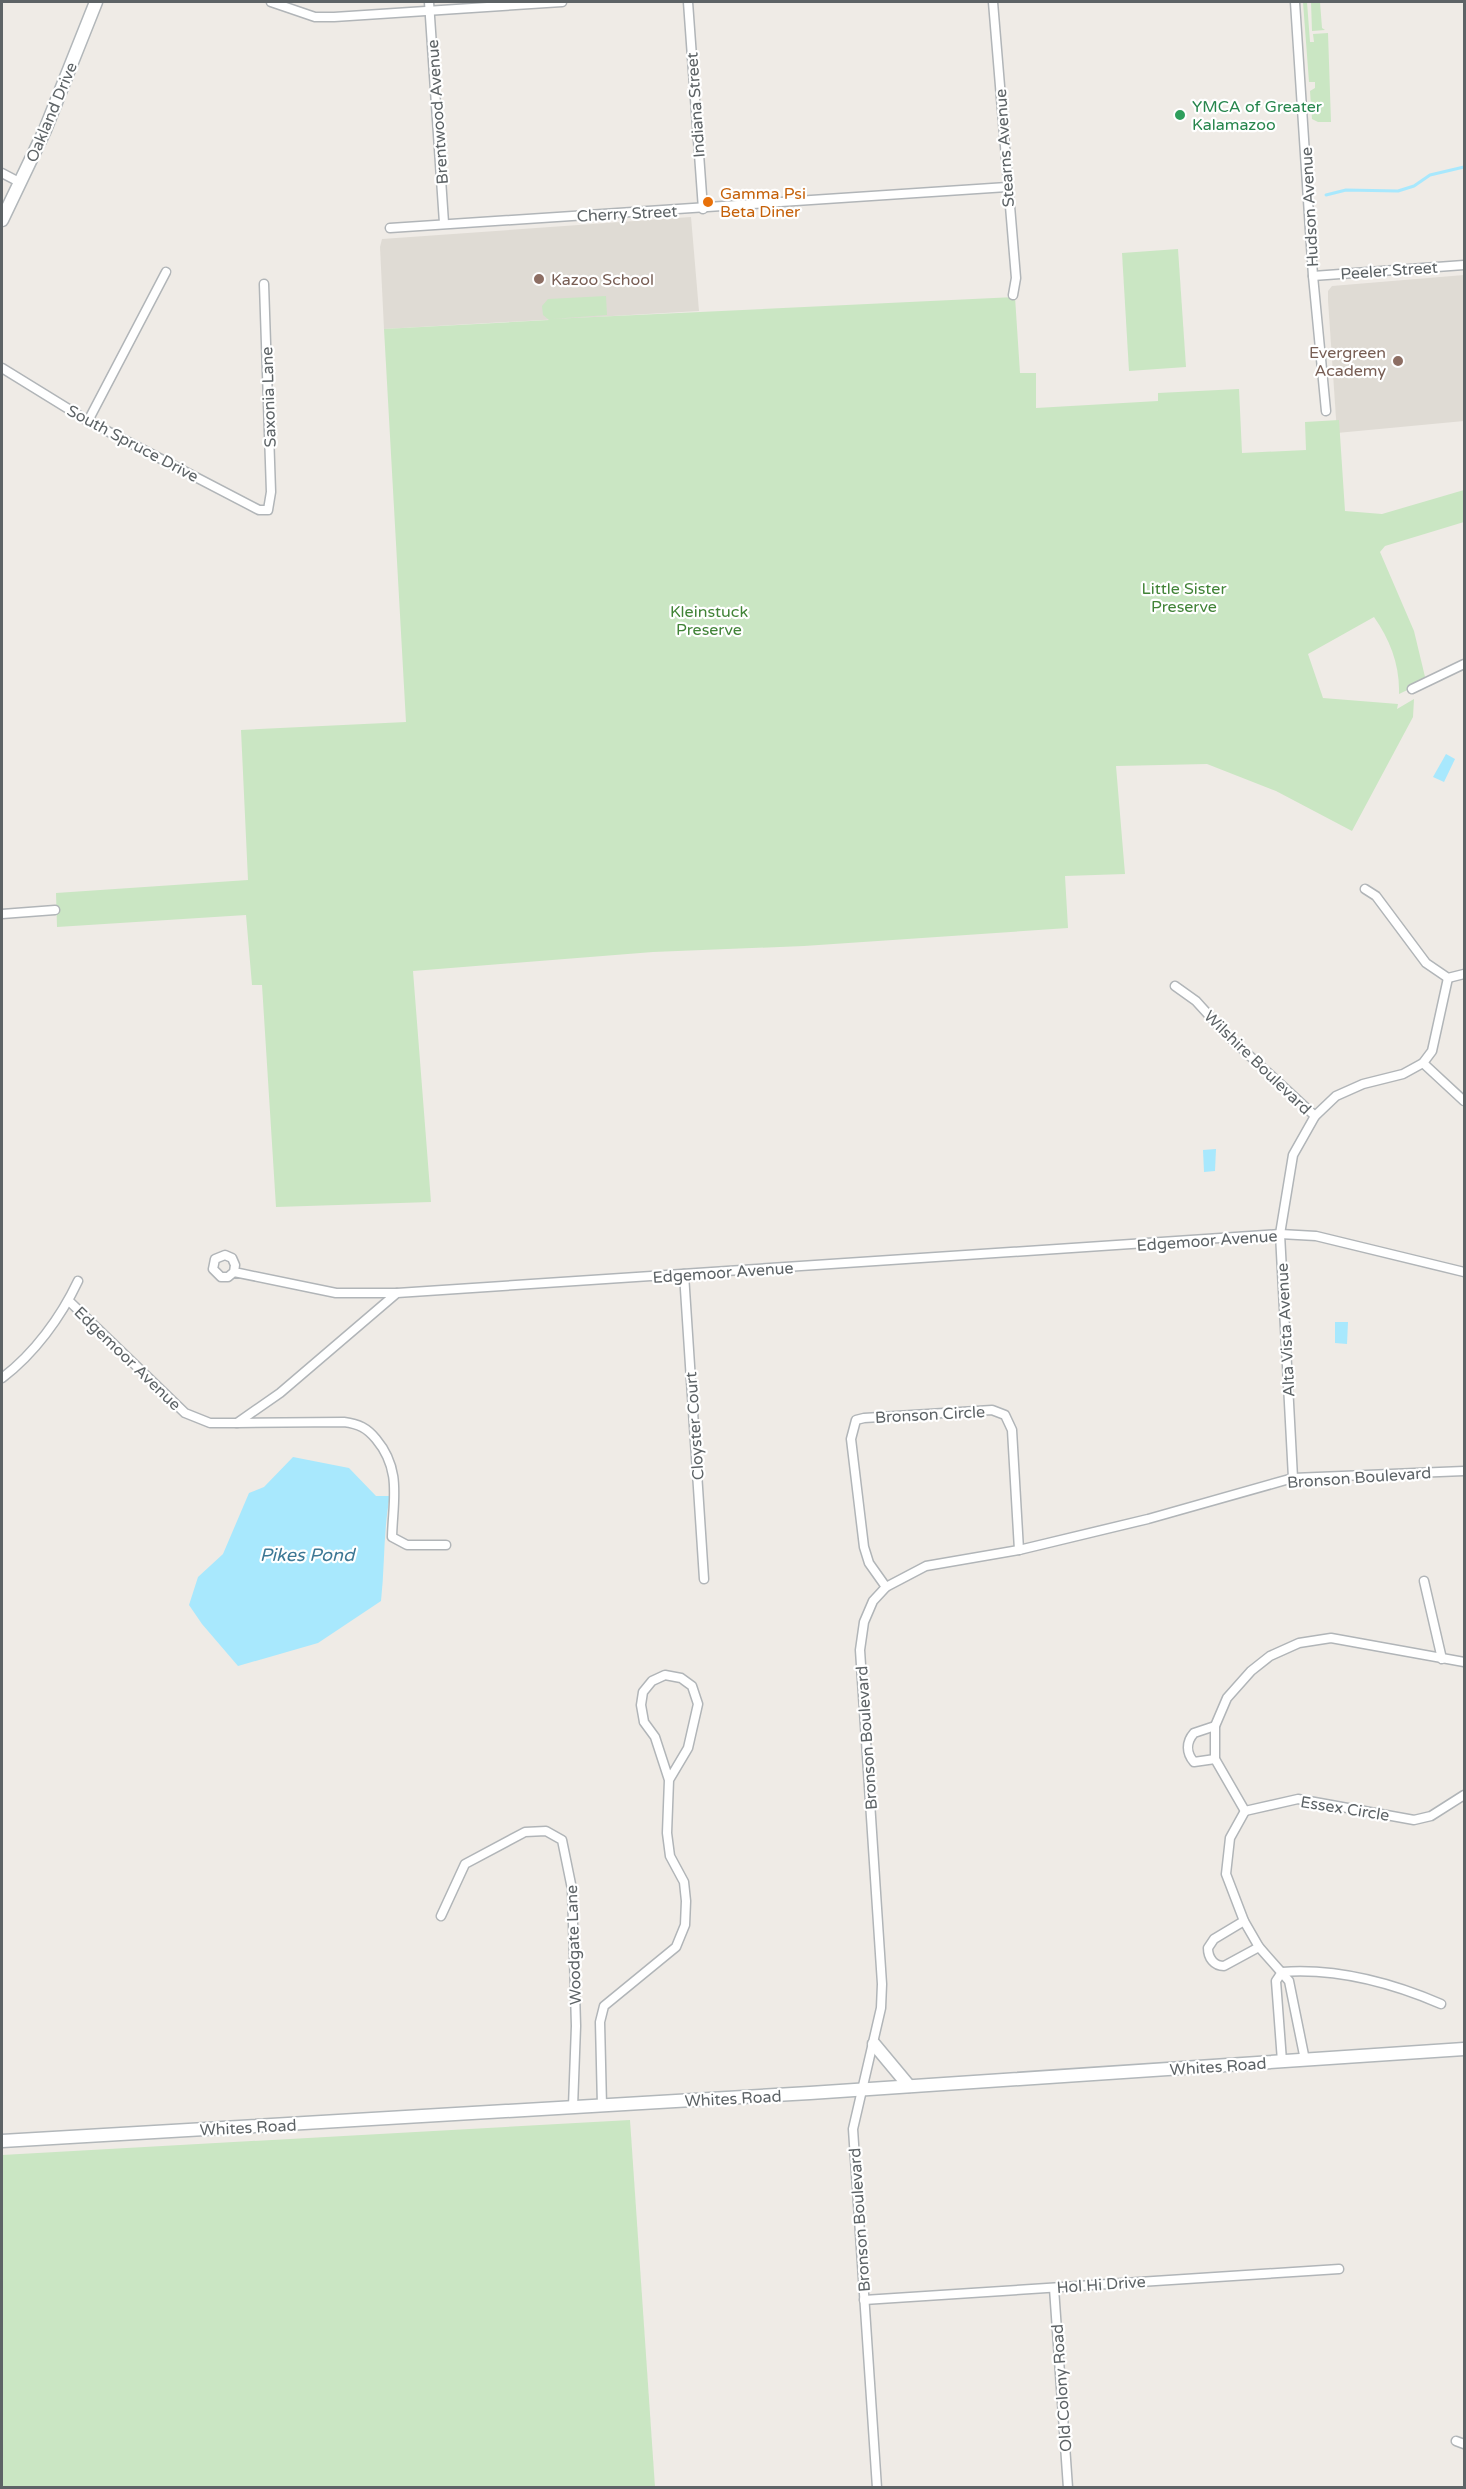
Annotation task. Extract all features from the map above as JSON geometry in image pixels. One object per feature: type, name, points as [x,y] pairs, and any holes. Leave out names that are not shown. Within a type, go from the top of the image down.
[{"type":"street","name":"Oakland Drive","points":[[2,220],[21,183],[96,2]]},
{"type":"street","points":[[271,2],[315,17],[430,6],[562,2]]},
{"type":"street","name":"Indiana Street","points":[[688,2],[703,209]]},
{"type":"street","name":"Stearns Avenue","points":[[993,2],[1016,278],[1013,295]]},
{"type":"street","name":"Hudson Avenue","points":[[1295,2],[1313,276],[1326,411]]},
{"type":"street","name":"Brentwood Avenue","points":[[430,6],[444,224]]},
{"type":"street","points":[[2,173],[21,183]]},
{"type":"street","name":"Cherry Street","points":[[390,228],[1007,187]]},
{"type":"street","name":"Peeler Street","points":[[1313,276],[1464,265]]},
{"type":"street","points":[[88,421],[166,272]]},
{"type":"street","name":"Saxonia Lane","points":[[264,284],[271,492],[268,510]]},
{"type":"street","name":"South Spruce Drive","points":[[2,368],[88,421],[259,510],[268,510]]},
{"type":"street","points":[[1412,689],[1464,664]]},
{"type":"street","points":[[1365,889],[1376,896],[1426,963],[1448,978],[1464,974]]},
{"type":"street","points":[[2,914],[55,910]]},
{"type":"street","points":[[1448,978],[1432,1051],[1423,1064],[1464,1101]]},
{"type":"street","name":"Wilshire Boulevard","points":[[1175,986],[1196,1001],[1226,1034],[1315,1116],[1336,1096],[1363,1084],[1403,1074],[1423,1064]]},
{"type":"street","points":[[1456,1096],[1464,1089]]},
{"type":"street","name":"Alta Vista Avenue","points":[[1293,1478],[1280,1234],[1293,1155],[1315,1116]]},
{"type":"street","name":"Edgemoor Avenue","points":[[234,1272],[336,1293],[398,1293],[1280,1234],[1316,1236],[1464,1272]]},
{"type":"street","name":"Cloyster Court","points":[[684,1274],[704,1578]]},
{"type":"street","points":[[2,1378],[24,1359],[69,1301],[78,1281]]},
{"type":"street","points":[[237,1423],[280,1394],[398,1293]]},
{"type":"street","name":"Edgemoor Avenue","points":[[69,1301],[185,1413],[210,1423],[344,1422],[362,1426],[384,1448],[395,1473],[392,1537],[407,1545],[446,1545]]},
{"type":"street","name":"Bronson Circle","points":[[886,1587],[869,1563],[863,1537],[851,1439],[852,1426],[856,1420],[992,1410],[1005,1415],[1012,1430],[1019,1551]]},
{"type":"street","name":"Bronson Boulevard","points":[[878,2487],[853,2129],[874,2044],[881,2008],[882,1984],[860,1650],[861,1634],[868,1612],[886,1587],[926,1566],[1019,1551],[1148,1519],[1293,1478],[1464,1471]]},
{"type":"street","points":[[1424,1581],[1442,1659]]},
{"type":"street","points":[[1305,2060],[1289,1981],[1259,1947],[1244,1920],[1226,1874],[1230,1838],[1245,1811],[1215,1759],[1215,1726],[1227,1698],[1251,1671],[1270,1656],[1299,1643],[1330,1638],[1464,1662]]},
{"type":"street","name":"Woodgate Lane","points":[[602,2106],[600,2022],[604,2006],[676,1947],[685,1925],[684,1882],[670,1856],[667,1833],[669,1780],[655,1737],[644,1722],[641,1705],[643,1692],[652,1681],[665,1675],[681,1678],[692,1686],[698,1704],[688,1748],[669,1780]]},
{"type":"street","points":[[1215,1726],[1194,1733],[1188,1743],[1188,1750],[1194,1762],[1215,1759]]},
{"type":"street","name":"Essex Circle","points":[[1245,1811],[1298,1799],[1414,1820],[1431,1816],[1464,1795]]},
{"type":"street","name":"Woodgate Lane","points":[[441,1916],[465,1864],[525,1832],[546,1831],[562,1840],[572,1889],[576,2026],[573,2108]]},
{"type":"street","points":[[1244,1920],[1212,1942],[1208,1948],[1210,1957],[1217,1965],[1224,1966],[1259,1947]]},
{"type":"street","points":[[1282,1972],[1340,1975],[1397,1988],[1441,2004]]},
{"type":"street","points":[[1282,1972],[1276,1982],[1282,2061]]},
{"type":"street","points":[[874,2044],[909,2086]]},
{"type":"street","name":"Whites Road","points":[[2,2141],[864,2090],[1464,2049]]},
{"type":"street","name":"Hol Hi Drive","points":[[864,2300],[1339,2269]]},
{"type":"street","name":"Old Colony Road","points":[[1054,2288],[1068,2487]]},
{"type":"shaded area","name":"Kazoo School","points":[[691,217],[699,311],[384,329],[380,247],[382,239]]},
{"type":"shaded area","name":"Evergreen Academy","points":[[1464,275],[1464,421],[1337,433],[1328,300],[1328,291],[1332,286]]},
{"type":"green space","points":[[1303,2],[1307,2],[1310,42],[1314,42],[1313,34],[1328,33],[1331,122],[1318,122],[1312,119],[1310,91],[1315,88],[1315,82],[1309,82]]},
{"type":"green space","points":[[1311,2],[1320,2],[1322,28],[1325,30],[1312,31]]},
{"type":"green space","points":[[1178,249],[1186,367],[1129,371],[1122,253]]},
{"type":"green space","name":"Kleinstuck Preserve","points":[[606,296],[607,315],[551,319],[1015,297],[1020,373],[1036,373],[1036,408],[1158,401],[1158,393],[1239,389],[1242,453],[1306,450],[1305,422],[1339,420],[1345,511],[1382,514],[1464,490],[1464,522],[1385,546],[1380,552],[1414,631],[1426,681],[1399,694],[1398,673],[1393,653],[1374,617],[1308,654],[1323,698],[1398,704],[1397,709],[1414,699],[1413,717],[1352,831],[1276,791],[1207,764],[1116,766],[1125,874],[1065,876],[1068,928],[804,946],[653,952],[413,971],[431,1202],[276,1207],[262,985],[252,985],[246,915],[57,927],[56,893],[248,880],[241,730],[406,722],[384,329],[549,320],[543,315],[542,306],[548,299]]},
{"type":"green space","points":[[630,2120],[655,2487],[2,2487],[2,2155]]},
{"type":"water","points":[[1446,754],[1455,759],[1444,782],[1433,777]]},
{"type":"water","points":[[1216,1149],[1215,1171],[1204,1172],[1203,1150]]},
{"type":"water","points":[[1335,1322],[1348,1322],[1347,1344],[1335,1343]]},
{"type":"water","name":"Pikes Pond","points":[[293,1457],[349,1468],[376,1496],[390,1496],[381,1601],[318,1643],[238,1666],[189,1605],[198,1577],[223,1554],[249,1493],[264,1487]]},
{"type":"waterway","points":[[1326,195],[1346,190],[1398,191],[1414,186],[1430,175],[1464,167]]},
{"type":"place","name":"YMCA of Greater Kalamazoo","points":[[1180,115]]},
{"type":"place","name":"Gamma Psi Beta Diner","points":[[708,202]]},
{"type":"place","name":"Kazoo School","points":[[539,279]]},
{"type":"place","name":"Evergreen Academy","points":[[1398,361]]},
{"type":"park label","name":"Little Sister Preserve","points":[[1184,597]]}]
